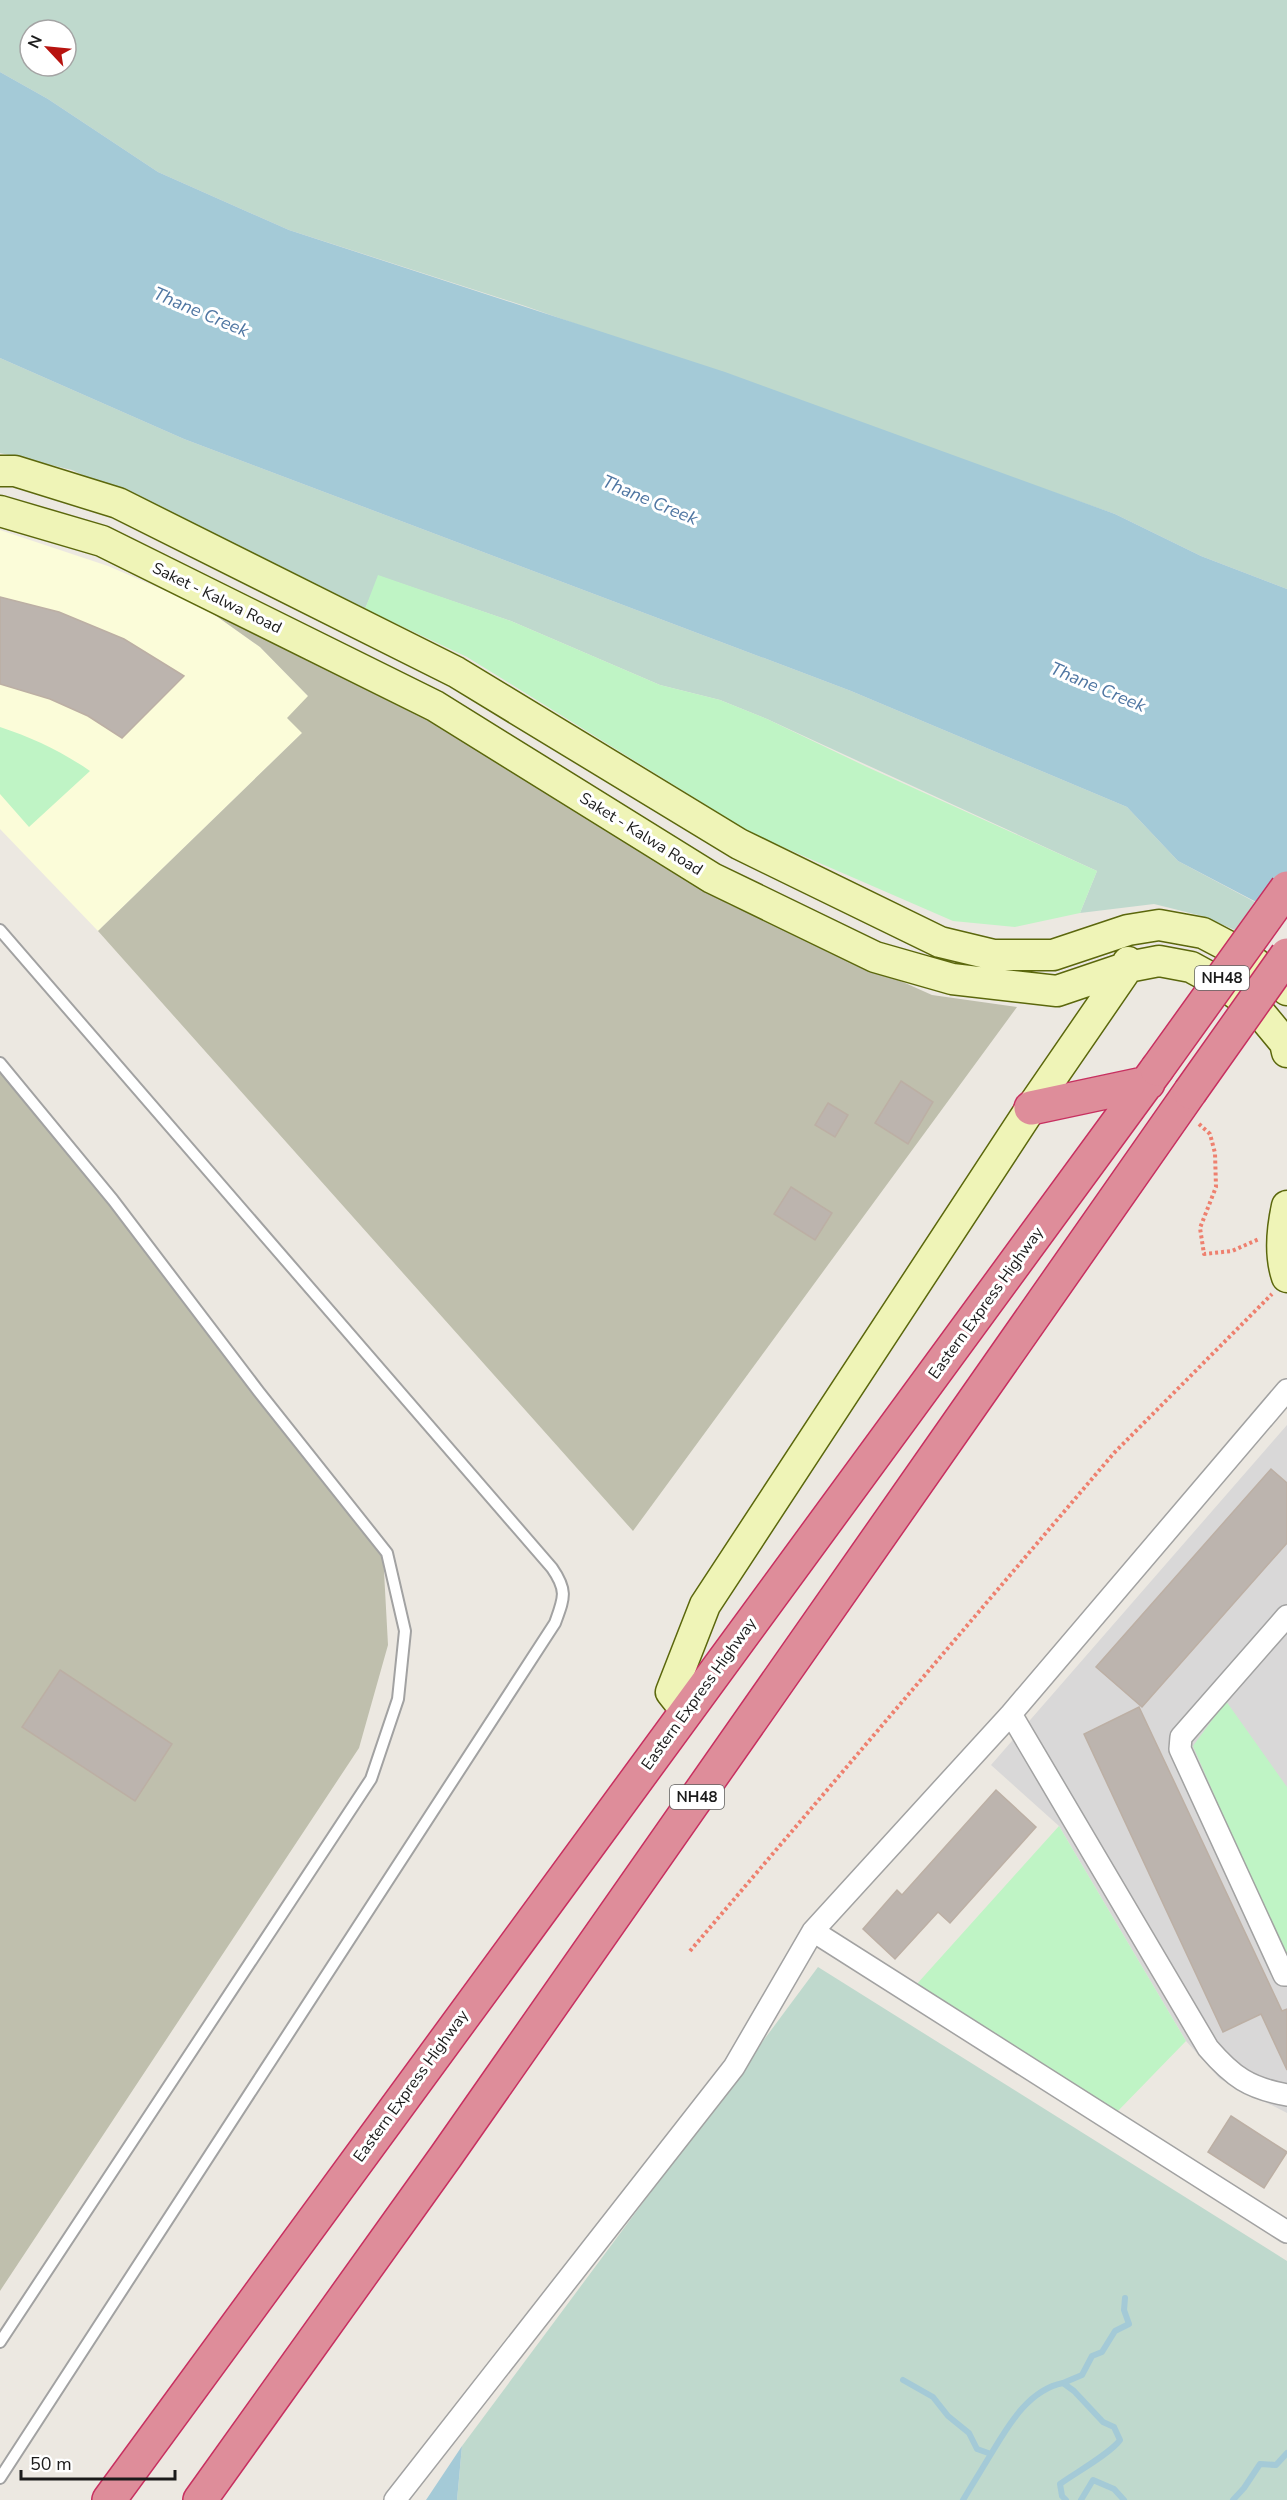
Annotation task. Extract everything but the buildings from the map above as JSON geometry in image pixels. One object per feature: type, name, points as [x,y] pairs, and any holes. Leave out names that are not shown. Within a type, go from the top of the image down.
[{"type":"highway","name":"Eastern Express Highway","points":[[108,2500],[1153,1076],[1287,888]]},
{"type":"highway","name":"NH48","points":[[200,2500],[453,2146],[1287,955]]},
{"type":"highway","points":[[1031,1108],[1153,1076]]},
{"type":"main road","name":"Saket - Kalwa Road","points":[[0,471],[15,471],[118,502],[456,672],[739,843],[993,969],[1057,991],[1128,967],[1159,961],[1191,967],[1224,985],[1256,1008],[1285,1043],[1287,1052]]},
{"type":"main road","name":"Saket - Kalwa Road","points":[[0,511],[102,541],[435,706],[712,878],[875,957],[952,979],[1053,955],[1128,930],[1159,925],[1203,933],[1243,954],[1287,990]]},
{"type":"main road","points":[[462,722],[483,688]]},
{"type":"main road","points":[[686,1712],[671,1692],[705,1605],[1031,1108],[1128,967],[1128,930]]},
{"type":"main road","points":[[1283,1281],[1284,1217]]},
{"type":"street","points":[[395,2500],[734,2067],[813,1931],[1011,1714],[1287,1390]]},
{"type":"street","points":[[1287,1616],[1181,1737],[1180,1749],[1284,1975],[1287,1975]]},
{"type":"street","points":[[1011,1714],[1208,2048],[1229,2073],[1265,2091],[1287,2095]]},
{"type":"street","points":[[813,1931],[1287,2232]]},
{"type":"lane","points":[[0,930],[552,1568],[563,1583],[563,1602],[549,1633],[0,2478]]},
{"type":"lane","points":[[0,1063],[113,1200],[259,1392],[387,1552],[405,1631],[398,1699],[371,1779],[0,2342]]},
{"type":"path","points":[[1185,1099],[1210,1134],[1215,1153],[1216,1187],[1200,1228],[1204,1254],[1232,1251],[1284,1217]]},
{"type":"path","points":[[690,1951],[1114,1453],[1283,1281]]},
{"type":"shaded area","points":[[0,0],[1287,0],[1287,589],[1201,556],[1115,514],[525,306],[289,230],[158,172],[48,99],[0,72]]},
{"type":"shaded area","points":[[0,358],[184,439],[851,691],[1127,807],[1178,861],[1255,902],[1235,930],[1202,916],[1154,904],[1080,913],[1097,871],[767,719],[720,700],[660,685],[511,621],[379,576],[365,609],[72,470],[0,453]]},
{"type":"shaded area","points":[[0,530],[108,566],[205,608],[260,647],[309,697],[302,733],[98,931],[0,829]]},
{"type":"shaded area","points":[[205,608],[436,715],[728,904],[932,995],[1017,1007],[633,1531],[98,931],[302,733],[287,718],[308,696],[260,647]]},
{"type":"shaded area","points":[[0,1064],[383,1553],[388,1645],[359,1748],[0,2291]]},
{"type":"shaded area","points":[[1287,1425],[1287,2113],[1220,2079],[1186,2041],[1059,1826],[991,1765]]},
{"type":"shaded area","points":[[818,1967],[1287,2261],[1287,2500],[457,2500],[462,2446]]},
{"type":"green space","points":[[378,575],[511,621],[660,685],[720,700],[767,719],[1097,871],[1080,913],[1015,927],[953,921],[753,834],[467,657],[365,609]]},
{"type":"green space","points":[[0,727],[46,746],[90,771],[29,827],[0,794]]},
{"type":"green space","points":[[1226,1701],[1287,1787],[1287,1964],[1193,1746]]},
{"type":"green space","points":[[1059,1826],[1186,2041],[1116,2113],[916,1985]]},
{"type":"water","name":"Thane Creek","points":[[0,72],[48,99],[158,172],[289,230],[725,372],[1115,514],[1201,556],[1287,589],[1287,918],[1178,861],[1127,807],[851,691],[184,439],[0,358]]},
{"type":"water","points":[[462,2446],[457,2500],[426,2500]]},
{"type":"waterway","points":[[1063,2383],[1082,2375],[1092,2356],[1102,2352],[1115,2331],[1129,2324],[1124,2310],[1125,2298]]},
{"type":"waterway","points":[[903,2380],[933,2397],[948,2416],[969,2433],[977,2449],[991,2454],[1020,2411],[1039,2393],[1063,2383],[1074,2391],[1103,2422],[1114,2427],[1120,2440],[1101,2457],[1060,2484],[1062,2496],[1066,2500]]},
{"type":"waterway","points":[[1233,2500],[1260,2464],[1276,2465],[1287,2453]]},
{"type":"waterway","points":[[963,2500],[991,2454]]},
{"type":"waterway","points":[[1081,2500],[1093,2480],[1114,2489],[1124,2500]]}]
